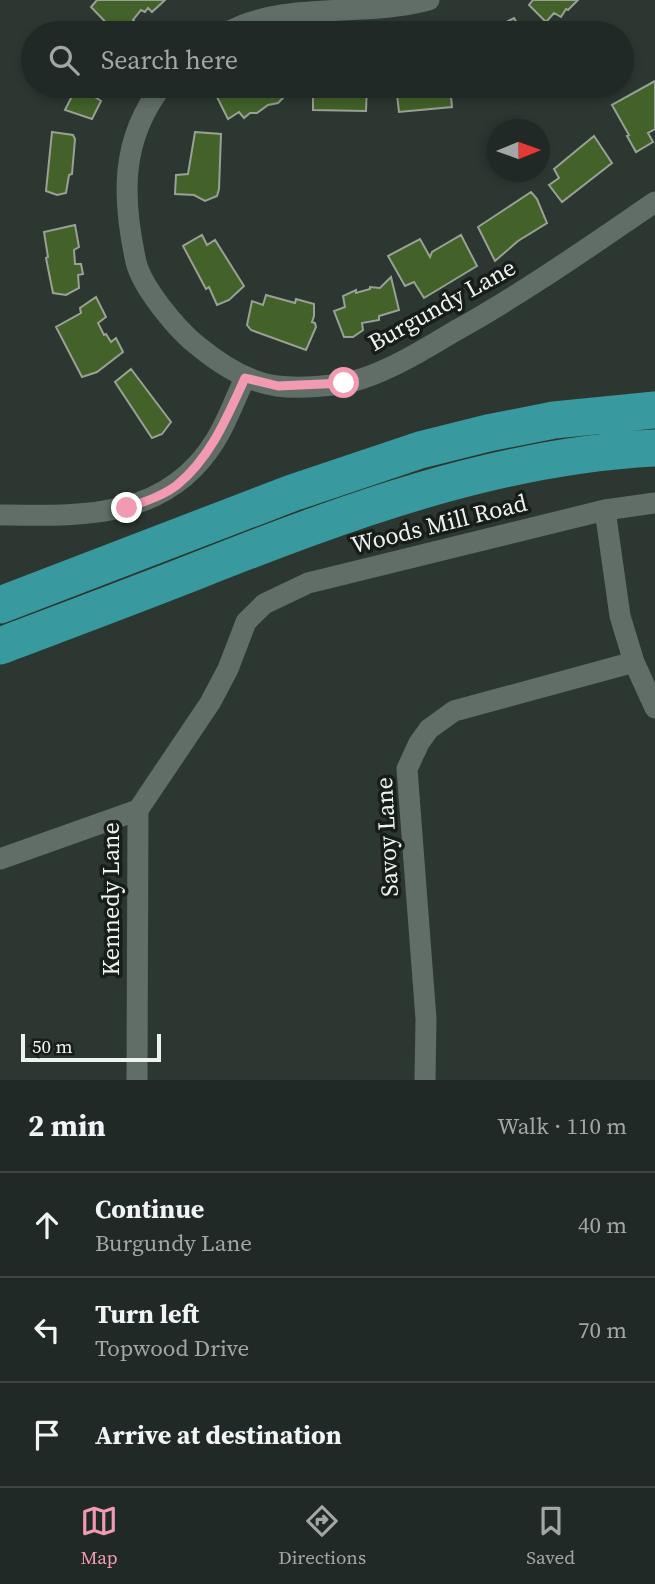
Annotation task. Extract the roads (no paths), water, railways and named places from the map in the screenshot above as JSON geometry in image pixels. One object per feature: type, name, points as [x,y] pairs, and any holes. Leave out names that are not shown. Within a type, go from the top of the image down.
[{"type":"highway","points":[[0,606],[292,494],[420,450],[554,420],[655,410]]},
{"type":"highway","points":[[0,646],[305,529],[435,486],[502,469],[569,457],[655,448]]},
{"type":"street","points":[[251,21],[267,15],[375,9],[429,0]]},
{"type":"street","name":"Burgundy Lane","points":[[154,98],[137,126],[130,156],[126,212],[138,270],[184,335],[245,378],[278,386],[344,383],[386,368],[511,300],[655,202]]},
{"type":"street","points":[[0,514],[73,516],[127,508],[176,486],[198,464],[216,440],[245,378]]},
{"type":"street","name":"Woods Mill Road","points":[[246,622],[264,604],[308,583],[605,510],[655,503]]},
{"type":"street","points":[[605,510],[620,616],[634,662],[655,708]]},
{"type":"street","name":"Kennedy Lane","points":[[137,1080],[138,810],[210,703],[228,669],[246,622]]},
{"type":"street","name":"Savoy Lane","points":[[425,1080],[426,1020],[407,769],[419,743],[429,729],[454,711],[634,662]]},
{"type":"street","points":[[0,859],[138,810]]}]
